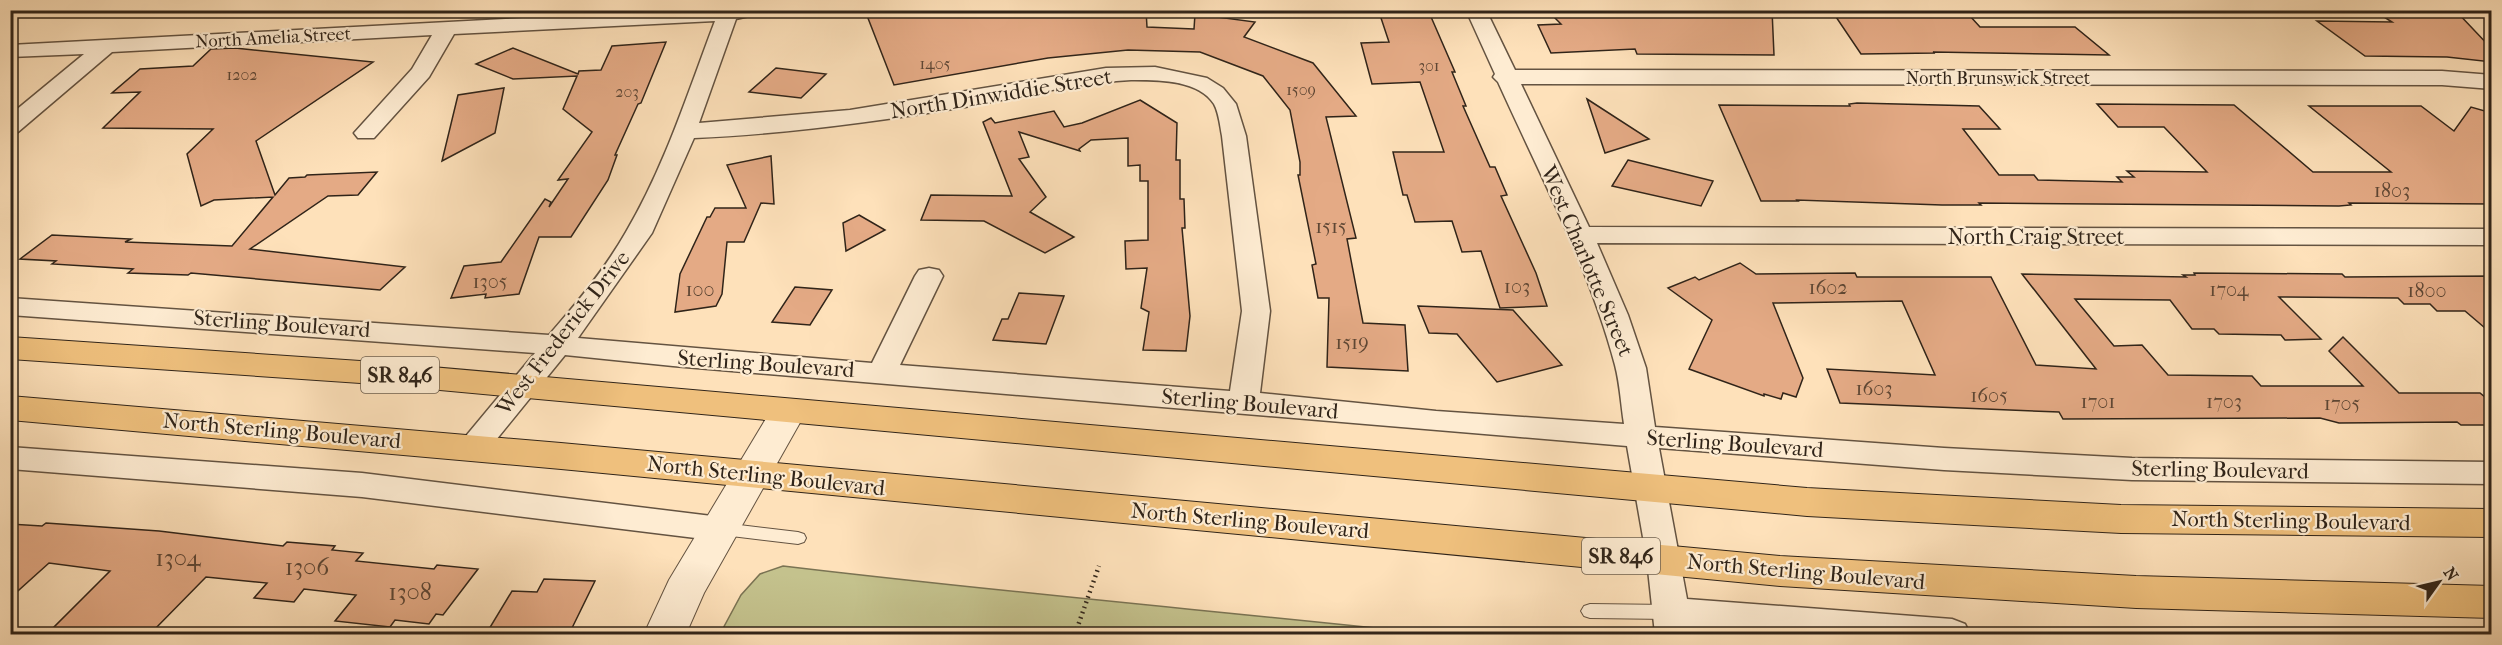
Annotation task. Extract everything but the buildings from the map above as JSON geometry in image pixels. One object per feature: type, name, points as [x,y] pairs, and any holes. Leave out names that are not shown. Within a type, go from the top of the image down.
[{"type":"main road","name":"North Sterling Boulevard","points":[[10,348],[217,360],[788,412],[1243,450],[1649,489],[1918,509],[2109,518],[2492,523]]},
{"type":"main road","name":"North Sterling Boulevard","points":[[10,408],[472,448],[1780,571],[1992,586],[2156,594],[2492,602]]},
{"type":"street","name":"West Charlotte Street","points":[[1476,10],[1504,77],[1580,235],[1614,315],[1631,368],[1649,489],[1664,560],[1671,623]]},
{"type":"street","name":"North Amelia Street","points":[[10,51],[446,30],[736,12]]},
{"type":"street","name":"West Frederick Drive","points":[[472,448],[606,282],[639,233],[736,12]]},
{"type":"street","points":[[366,133],[421,72],[446,30]]},
{"type":"street","points":[[10,127],[106,46]]},
{"type":"street","name":"North Dinwiddie Street","points":[[684,131],[744,129],[851,118],[1085,77],[1137,74],[1170,76],[1197,82],[1216,93],[1229,108],[1234,136],[1256,311],[1245,402]]},
{"type":"street","name":"North Brunswick Street","points":[[1504,77],[2442,78],[2492,82]]},
{"type":"street","name":"North Craig Street","points":[[1580,235],[2492,237]]},
{"type":"street","points":[[881,373],[929,276]]},
{"type":"street","name":"Sterling Boulevard","points":[[10,306],[557,345],[673,357],[1245,402],[1436,422],[1944,459],[2132,469],[2492,473]]},
{"type":"street","points":[[665,634],[684,591],[788,412]]},
{"type":"street","points":[[10,458],[362,485],[720,529]]},
{"type":"street","points":[[1671,623],[1952,634]]},
{"type":"lane","points":[[720,529],[798,538]]},
{"type":"lane","points":[[1590,611],[1671,623]]},
{"type":"path","points":[[1075,634],[1099,566]]},
{"type":"path","points":[[1362,634],[1363,627]]},
{"type":"shaded area","points":[[783,566],[1432,634],[720,634],[741,595],[760,574]]}]
